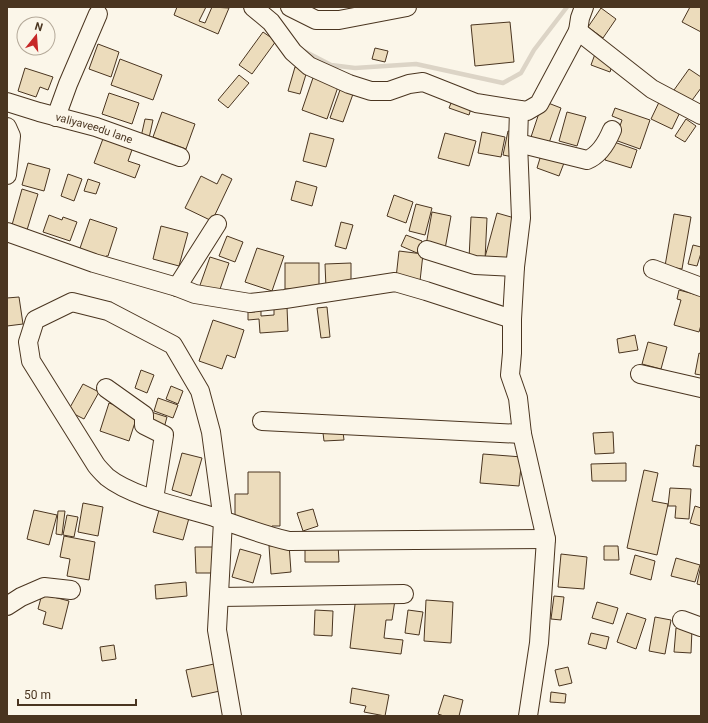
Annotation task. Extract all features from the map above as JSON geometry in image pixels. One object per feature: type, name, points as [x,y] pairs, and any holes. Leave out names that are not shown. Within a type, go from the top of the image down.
[{"type":"street","points":[[253,7],[271,22],[293,52],[309,66],[349,84],[371,91],[389,91],[409,84],[423,82],[476,103],[527,111],[539,104],[578,31],[580,18],[584,7]]},
{"type":"street","points":[[290,7],[316,20],[339,20],[407,7]]},
{"type":"street","points":[[56,117],[68,84],[98,14]]},
{"type":"street","points":[[578,31],[652,90],[701,115]]},
{"type":"street","name":"valiyaveedu lane","points":[[7,102],[96,127],[180,157]]},
{"type":"street","points":[[519,110],[518,143],[521,218],[515,267],[510,375],[518,398],[522,434],[546,539],[539,643],[528,716]]},
{"type":"street","points":[[7,127],[11,136],[7,175]]},
{"type":"street","points":[[518,143],[587,160],[593,157],[608,142],[612,130]]},
{"type":"street","points":[[177,286],[217,224]]},
{"type":"street","points":[[7,232],[94,263],[177,286],[195,294],[250,303],[394,282],[426,290],[512,319]]},
{"type":"street","points":[[427,250],[475,265],[515,267]]},
{"type":"street","points":[[653,270],[701,287]]},
{"type":"street","points":[[232,716],[217,630],[223,521],[211,432],[200,391],[173,345],[108,311],[72,302],[35,320],[28,342],[32,361],[96,465],[105,476],[138,494],[223,521],[262,534],[289,541],[546,539]]},
{"type":"street","points":[[640,374],[701,388]]},
{"type":"street","points":[[106,388],[144,415],[144,425],[164,435],[154,499]]},
{"type":"street","points":[[262,421],[522,434]]},
{"type":"street","points":[[7,606],[21,596],[44,587],[71,590]]},
{"type":"street","points":[[219,597],[404,594]]},
{"type":"street","points":[[682,620],[701,627]]},
{"type":"building","points":[[177,7],[206,7],[199,21],[205,23],[212,7],[229,8],[218,34],[174,15]]},
{"type":"building","points":[[690,7],[701,7],[701,32],[682,22]]},
{"type":"building","points":[[601,8],[616,19],[603,38],[588,27]]},
{"type":"building","points":[[510,22],[514,62],[475,66],[471,25]]},
{"type":"building","points":[[263,32],[276,41],[252,74],[239,65]]},
{"type":"building","points":[[98,44],[119,52],[111,77],[89,69]]},
{"type":"building","points":[[375,48],[388,51],[385,62],[372,59]]},
{"type":"building","points":[[595,54],[614,60],[610,72],[591,65]]},
{"type":"building","points":[[120,59],[162,75],[153,100],[111,85]]},
{"type":"building","points":[[295,67],[307,71],[300,94],[288,91]]},
{"type":"building","points":[[25,68],[53,77],[48,90],[40,87],[36,97],[18,91]]},
{"type":"building","points":[[689,69],[701,77],[701,88],[690,103],[674,90]]},
{"type":"building","points":[[315,72],[340,81],[327,119],[302,110]]},
{"type":"building","points":[[239,75],[249,83],[228,108],[218,100]]},
{"type":"building","points":[[340,90],[353,94],[343,122],[330,118]]},
{"type":"building","points":[[109,93],[139,103],[132,124],[102,114]]},
{"type":"building","points":[[453,98],[472,105],[469,115],[449,108]]},
{"type":"building","points":[[661,98],[682,108],[672,129],[651,119]]},
{"type":"building","points":[[543,101],[561,108],[549,143],[531,137]]},
{"type":"building","points":[[615,108],[650,120],[640,149],[615,140],[622,120],[612,116]]},
{"type":"building","points":[[162,112],[195,124],[186,149],[153,137]]},
{"type":"building","points":[[567,112],[586,117],[577,146],[559,141]]},
{"type":"building","points":[[145,119],[153,120],[149,138],[141,137]]},
{"type":"building","points":[[686,119],[696,126],[685,142],[675,136]]},
{"type":"building","points":[[508,131],[518,133],[513,157],[503,155]]},
{"type":"building","points":[[482,132],[505,137],[501,157],[478,153]]},
{"type":"building","points":[[310,133],[334,139],[326,167],[303,161]]},
{"type":"building","points":[[445,133],[476,141],[469,166],[438,158]]},
{"type":"building","points":[[104,136],[133,147],[128,161],[140,165],[135,178],[94,163]]},
{"type":"building","points":[[611,141],[637,150],[631,168],[605,160]]},
{"type":"building","points":[[541,155],[564,163],[559,176],[537,168]]},
{"type":"building","points":[[28,163],[50,169],[44,191],[22,185]]},
{"type":"building","points":[[68,174],[82,179],[74,201],[61,196]]},
{"type":"building","points":[[222,174],[232,179],[212,221],[185,208],[201,176],[217,184]]},
{"type":"building","points":[[88,179],[100,183],[96,194],[84,191]]},
{"type":"building","points":[[296,181],[317,187],[312,206],[291,200]]},
{"type":"building","points":[[22,189],[38,194],[27,230],[12,225]]},
{"type":"building","points":[[394,195],[413,202],[406,223],[387,216]]},
{"type":"building","points":[[416,204],[432,208],[425,235],[409,231]]},
{"type":"building","points":[[432,212],[451,216],[445,249],[426,245]]},
{"type":"building","points":[[497,213],[518,219],[506,262],[485,257]]},
{"type":"building","points":[[674,214],[691,217],[682,269],[665,266]]},
{"type":"building","points":[[49,215],[62,220],[63,217],[77,222],[70,241],[43,232]]},
{"type":"building","points":[[471,217],[487,218],[485,260],[469,259]]},
{"type":"building","points":[[90,219],[117,228],[108,256],[106,256],[104,263],[78,254]]},
{"type":"building","points":[[341,222],[353,225],[346,249],[335,246]]},
{"type":"building","points":[[161,226],[188,233],[179,266],[153,259]]},
{"type":"building","points":[[406,235],[422,241],[417,253],[401,246]]},
{"type":"building","points":[[227,236],[243,242],[235,262],[219,256]]},
{"type":"building","points":[[693,245],[701,247],[701,253],[697,266],[688,264]]},
{"type":"building","points":[[257,248],[284,256],[272,291],[245,282]]},
{"type":"building","points":[[399,251],[423,254],[420,281],[396,278]]},
{"type":"building","points":[[210,257],[229,263],[218,295],[199,288]]},
{"type":"building","points":[[285,263],[319,263],[319,289],[285,289]]},
{"type":"building","points":[[351,263],[351,287],[326,288],[325,264]]},
{"type":"building","points":[[679,290],[701,296],[701,325],[699,332],[674,325],[681,300],[677,299]]},
{"type":"building","points":[[19,297],[23,324],[7,326],[7,298]]},
{"type":"building","points":[[248,307],[261,307],[261,316],[274,315],[274,308],[287,307],[288,331],[260,333],[259,319],[248,320]]},
{"type":"building","points":[[327,307],[330,337],[321,338],[317,308]]},
{"type":"building","points":[[213,320],[244,330],[235,358],[227,355],[222,369],[199,361]]},
{"type":"building","points":[[635,335],[638,350],[619,353],[617,339]]},
{"type":"building","points":[[648,342],[667,347],[661,369],[642,364]]},
{"type":"building","points":[[699,353],[701,354],[701,375],[695,374]]},
{"type":"building","points":[[141,370],[154,375],[147,393],[135,388]]},
{"type":"building","points":[[83,384],[99,392],[84,419],[68,411]]},
{"type":"building","points":[[171,386],[183,391],[178,404],[166,399]]},
{"type":"building","points":[[158,398],[178,405],[173,418],[154,411]]},
{"type":"building","points":[[109,403],[138,413],[129,441],[100,431]]},
{"type":"building","points":[[151,412],[167,417],[164,428],[148,422]]},
{"type":"building","points":[[342,424],[344,440],[324,441],[322,425]]},
{"type":"building","points":[[613,432],[614,453],[595,454],[593,433]]},
{"type":"building","points":[[696,445],[701,446],[701,467],[693,466]]},
{"type":"building","points":[[182,453],[202,458],[191,496],[172,490]]},
{"type":"building","points":[[483,454],[522,457],[519,486],[480,483]]},
{"type":"building","points":[[626,463],[626,481],[592,481],[591,464]]},
{"type":"building","points":[[644,470],[658,473],[652,501],[668,504],[657,555],[627,548]]},
{"type":"building","points":[[248,472],[280,472],[280,526],[272,527],[235,521],[235,494],[248,494]]},
{"type":"building","points":[[670,488],[691,489],[689,519],[675,518],[676,506],[668,506]]},
{"type":"building","points":[[83,503],[103,507],[98,536],[78,532]]},
{"type":"building","points":[[695,506],[701,508],[701,526],[690,523]]},
{"type":"building","points":[[313,509],[318,526],[303,531],[297,513]]},
{"type":"building","points":[[34,510],[57,515],[49,545],[27,539]]},
{"type":"building","points":[[159,510],[189,518],[183,540],[153,532]]},
{"type":"building","points":[[58,511],[65,511],[62,535],[56,534]]},
{"type":"building","points":[[67,515],[78,517],[74,537],[63,535]]},
{"type":"building","points":[[64,536],[95,542],[89,580],[67,576],[70,559],[60,557]]},
{"type":"building","points":[[289,544],[291,572],[271,574],[269,546]]},
{"type":"building","points":[[338,544],[339,562],[305,562],[305,545]]},
{"type":"building","points":[[604,546],[618,546],[619,560],[604,560]]},
{"type":"building","points":[[195,547],[218,547],[218,573],[196,573]]},
{"type":"building","points":[[240,549],[261,555],[253,583],[232,577]]},
{"type":"building","points":[[561,554],[587,557],[584,589],[558,587]]},
{"type":"building","points":[[635,555],[655,561],[651,580],[630,574]]},
{"type":"building","points":[[676,558],[700,565],[695,582],[671,576]]},
{"type":"building","points":[[701,565],[701,585],[697,584]]},
{"type":"building","points":[[186,582],[187,596],[156,599],[155,585]]},
{"type":"building","points":[[42,594],[69,601],[62,629],[43,624],[46,612],[38,609]]},
{"type":"building","points":[[356,596],[395,600],[392,620],[386,620],[384,638],[403,640],[401,654],[350,648]]},
{"type":"building","points":[[554,596],[564,597],[561,620],[551,619]]},
{"type":"building","points":[[426,600],[453,602],[451,643],[424,641]]},
{"type":"building","points":[[597,602],[618,608],[613,624],[592,618]]},
{"type":"building","points":[[315,610],[333,611],[332,636],[314,635]]},
{"type":"building","points":[[408,610],[423,612],[419,635],[405,633]]},
{"type":"building","points":[[627,613],[646,619],[636,649],[617,642]]},
{"type":"building","points":[[655,617],[671,620],[665,654],[649,651]]},
{"type":"building","points":[[676,628],[692,629],[691,653],[674,652]]},
{"type":"building","points":[[591,633],[609,637],[606,649],[588,644]]},
{"type":"building","points":[[114,645],[116,659],[102,661],[100,647]]},
{"type":"building","points":[[214,664],[220,691],[192,697],[186,670]]},
{"type":"building","points":[[568,667],[572,683],[559,686],[555,670]]},
{"type":"building","points":[[352,688],[389,695],[385,716],[364,712],[366,706],[350,703]]},
{"type":"building","points":[[551,692],[566,694],[565,703],[550,702]]},
{"type":"building","points":[[444,695],[463,700],[459,716],[444,716],[438,714]]},
{"type":"waterway","points":[[304,51],[331,65],[355,68],[416,64],[503,83],[521,73],[534,50],[567,7]]}]
